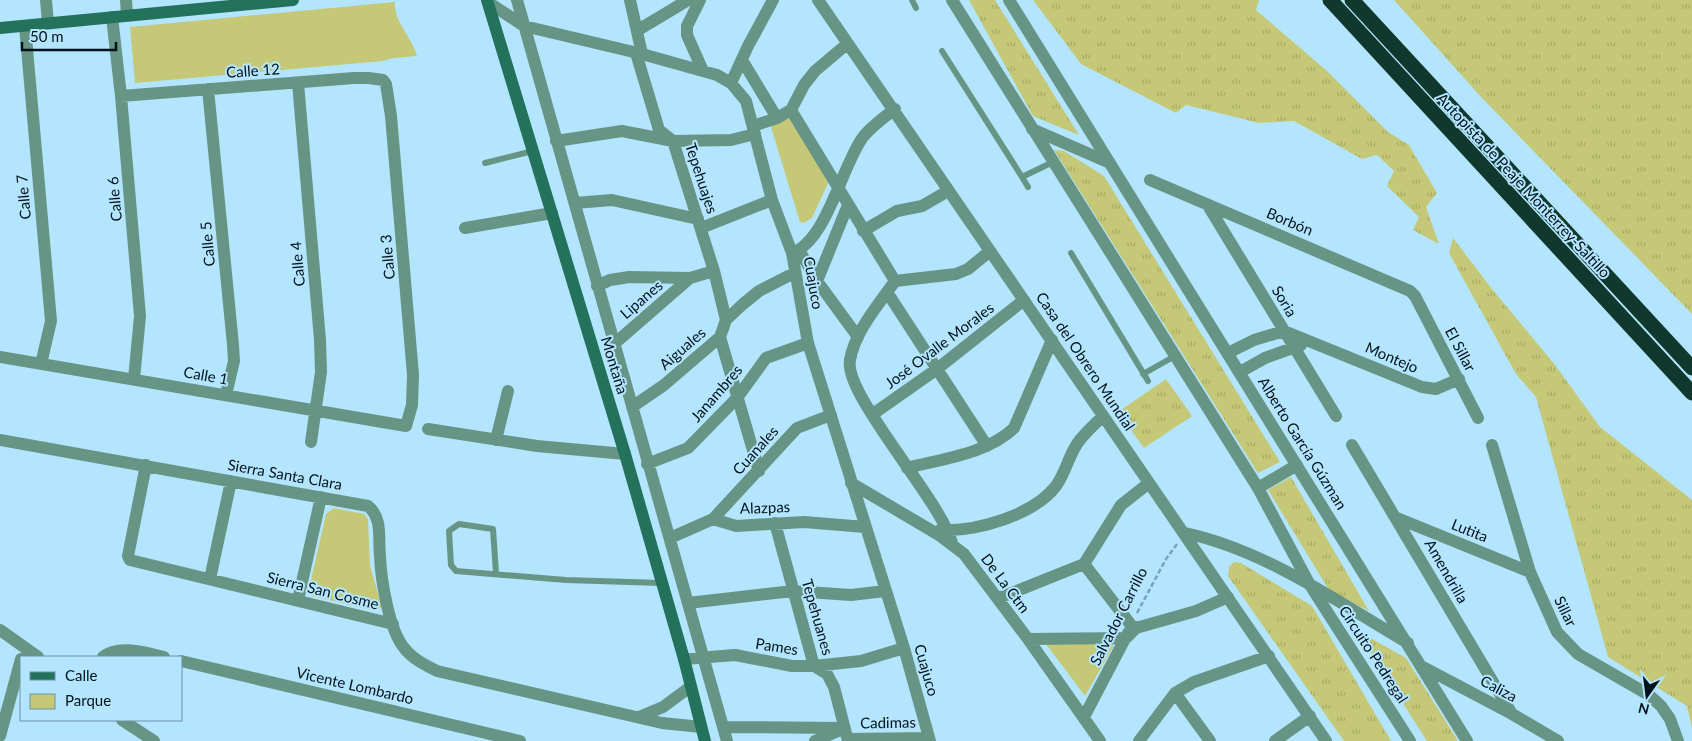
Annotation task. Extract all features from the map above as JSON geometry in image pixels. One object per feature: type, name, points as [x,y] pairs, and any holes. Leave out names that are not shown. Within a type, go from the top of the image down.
[{"type":"highway","name":"Autopista de Peaje Monterrey-Saltillo","points":[[1330,0],[1692,393]]},
{"type":"highway","points":[[1352,0],[1692,368]]},
{"type":"main road","points":[[0,28],[292,0]]},
{"type":"main road","name":"Montaña","points":[[488,1],[625,454],[684,659],[705,741]]},
{"type":"street","points":[[46,0],[48,23]]},
{"type":"street","points":[[126,0],[127,15]]},
{"type":"street","points":[[517,0],[524,26]]},
{"type":"street","name":"Tepehuajes","points":[[630,0],[638,30],[639,53],[660,130],[673,141],[714,271],[726,320]]},
{"type":"street","points":[[638,30],[688,0]]},
{"type":"street","points":[[700,0],[687,26],[687,35],[703,71]]},
{"type":"street","points":[[731,83],[748,46],[773,0]]},
{"type":"street","name":"Casa del Obrero Mundial","points":[[818,0],[1326,741]]},
{"type":"street","points":[[952,0],[1258,488],[1310,585]]},
{"type":"street","name":"Alberto García Gúzman","points":[[1010,0],[1410,644],[1468,741]]},
{"type":"street","name":"Cuajuco","points":[[488,1],[524,26],[639,53],[703,71],[731,83],[746,101],[772,200],[796,251],[794,273],[808,344],[904,648],[928,740]]},
{"type":"street","name":"Calle 6","points":[[112,17],[121,96],[140,316],[134,379]]},
{"type":"street","name":"Calle 7","points":[[25,26],[51,321],[42,364]]},
{"type":"street","name":"Montaña","points":[[524,26],[727,741]]},
{"type":"street","points":[[556,140],[622,131],[673,141],[731,140],[791,110],[804,85],[815,71],[847,44]]},
{"type":"street","points":[[742,60],[777,118]]},
{"type":"street","name":"Calle 12","points":[[121,96],[370,78],[383,80],[386,84]]},
{"type":"street","name":"Calle 4","points":[[298,82],[320,340],[321,372],[312,442]]},
{"type":"street","name":"Calle 3","points":[[386,84],[392,116],[413,375],[412,405],[406,426]]},
{"type":"street","name":"Calle 5","points":[[208,90],[234,361],[226,395]]},
{"type":"street","points":[[791,110],[863,231],[895,280]]},
{"type":"street","points":[[858,337],[796,251],[811,239],[839,189],[862,138],[875,124],[895,110]]},
{"type":"street","points":[[1032,129],[1110,163]]},
{"type":"street","name":"Borbón","points":[[1150,180],[1405,288],[1415,296]]},
{"type":"street","points":[[863,231],[897,210],[922,206],[948,191]]},
{"type":"street","points":[[575,203],[612,200],[700,224],[772,200]]},
{"type":"street","name":"Soria","points":[[1207,204],[1336,416]]},
{"type":"street","points":[[817,281],[848,206]]},
{"type":"street","points":[[465,228],[552,212]]},
{"type":"street","points":[[895,280],[956,274],[968,269],[990,252]]},
{"type":"street","name":"Lipanes","points":[[597,286],[629,276],[690,278],[714,271]]},
{"type":"street","name":"Aiguales","points":[[632,407],[664,385],[720,336],[726,320],[760,291],[794,273]]},
{"type":"street","name":"Lipanes","points":[[614,344],[690,278]]},
{"type":"street","points":[[895,280],[858,337],[850,360],[850,369],[852,378],[873,414],[949,530],[952,543]]},
{"type":"street","points":[[887,292],[987,446]]},
{"type":"street","name":"El Sillar","points":[[1415,296],[1478,418]]},
{"type":"street","name":"José Ovalle Morales","points":[[873,414],[937,369],[1024,300]]},
{"type":"street","points":[[1228,353],[1254,340],[1284,331]]},
{"type":"street","name":"Montejo","points":[[1284,331],[1422,387],[1436,389],[1459,380]]},
{"type":"street","points":[[720,336],[759,471]]},
{"type":"street","points":[[907,468],[987,446],[1004,438],[1014,428],[1052,340]]},
{"type":"street","points":[[1240,372],[1265,358],[1293,346],[1313,342]]},
{"type":"street","name":"Janambres","points":[[647,464],[688,448],[737,398],[766,358],[808,344]]},
{"type":"street","name":"Calle 1","points":[[0,357],[406,426]]},
{"type":"street","points":[[496,440],[508,390]]},
{"type":"street","name":"Cuanales","points":[[713,519],[797,428],[830,414]]},
{"type":"street","points":[[929,529],[949,530],[1006,519],[1041,501],[1055,487],[1078,442],[1103,416]]},
{"type":"street","points":[[428,430],[589,453],[625,454]]},
{"type":"street","name":"Sierra Santa Clara","points":[[0,440],[360,503],[375,511],[378,520],[382,575],[393,624]]},
{"type":"street","name":"Sillar","points":[[1492,445],[1530,572],[1556,632],[1578,654],[1649,695],[1661,706],[1670,719],[1678,741]]},
{"type":"street","name":"Amendrilla","points":[[1352,446],[1398,518],[1512,714]]},
{"type":"street","points":[[1258,488],[1297,464]]},
{"type":"street","name":"Sierra San Cosme","points":[[146,465],[128,556],[137,563],[393,624],[404,648],[415,658],[437,671],[640,717],[701,727]]},
{"type":"street","points":[[210,579],[231,481]]},
{"type":"street","name":"De La Ctm","points":[[851,483],[952,543],[964,554],[1028,639],[1100,741]]},
{"type":"street","points":[[998,598],[1084,564],[1121,505],[1150,484]]},
{"type":"street","points":[[637,496],[655,492]]},
{"type":"street","points":[[298,600],[321,497]]},
{"type":"street","name":"Lutita","points":[[1398,518],[1530,572]]},
{"type":"street","points":[[670,538],[713,519]]},
{"type":"street","name":"Alazpas","points":[[713,519],[736,526],[804,522],[865,527]]},
{"type":"street","name":"Tepehuanes","points":[[775,523],[814,666],[828,674],[834,687],[847,736]]},
{"type":"street","points":[[1185,533],[1214,539],[1310,585],[1410,644]]},
{"type":"street","points":[[1084,564],[1133,627],[1196,611],[1228,597]]},
{"type":"street","name":"Circuito Pedregal","points":[[1310,585],[1410,741]]},
{"type":"street","points":[[688,602],[793,591],[851,595],[885,591]]},
{"type":"street","name":"Salvador Carrillo","points":[[1084,717],[1133,627]]},
{"type":"street","points":[[0,630],[22,654]]},
{"type":"street","points":[[1028,639],[1126,638]]},
{"type":"street","name":"Pames","points":[[684,659],[735,655],[792,666],[814,666],[861,661],[904,648]]},
{"type":"street","points":[[106,656],[118,651],[130,650],[159,656]]},
{"type":"street","points":[[1138,741],[1175,693],[1194,682],[1269,656]]},
{"type":"street","points":[[0,736],[20,661]]},
{"type":"street","name":"Vicente Lombardo","points":[[182,661],[520,741]]},
{"type":"street","name":"Caliza","points":[[1423,667],[1512,714],[1558,741]]},
{"type":"street","points":[[640,717],[663,707],[690,687]]},
{"type":"street","points":[[1175,693],[1210,741]]},
{"type":"street","points":[[1275,741],[1310,716]]},
{"type":"street","points":[[124,721],[154,741]]},
{"type":"street","points":[[723,727],[847,736]]},
{"type":"street","name":"Cadimas","points":[[815,741],[847,736],[928,740]]},
{"type":"lane","points":[[912,0],[916,8]]},
{"type":"lane","points":[[942,51],[1028,187]]},
{"type":"lane","points":[[485,163],[534,150]]},
{"type":"lane","points":[[1022,178],[1052,162]]},
{"type":"lane","points":[[1071,253],[1148,381]]},
{"type":"lane","points":[[1143,374],[1175,356]]},
{"type":"lane","points":[[496,574],[493,529],[458,524],[449,531],[451,565],[456,571],[566,580],[661,583]]},
{"type":"path","name":"Salvador Carrillo","points":[[1133,627],[1166,559],[1185,533]]},
{"type":"green space","points":[[969,0],[995,0],[1079,135],[1033,116]]},
{"type":"green space","points":[[1033,0],[1259,0],[1256,10],[1327,71],[1388,132],[1409,145],[1437,193],[1426,207],[1439,244],[1413,230],[1419,217],[1387,186],[1394,171],[1377,155],[1362,159],[1294,121],[1259,123],[1186,105],[1176,113],[1081,64]]},
{"type":"green space","points":[[1394,0],[1692,0],[1692,314],[1482,98]]},
{"type":"green space","points":[[395,2],[397,16],[417,56],[393,58],[383,61],[135,83],[130,27]]},
{"type":"green space","points":[[792,118],[830,179],[812,218],[804,223],[800,222],[770,124]]},
{"type":"green space","points":[[1054,150],[1064,151],[1104,176],[1280,462],[1258,473]]},
{"type":"green space","points":[[1453,238],[1492,289],[1555,365],[1600,427],[1692,500],[1692,728],[1687,706],[1608,657],[1536,397],[1516,374],[1449,253]]},
{"type":"green space","points":[[1166,379],[1192,416],[1144,448],[1118,412]]},
{"type":"green space","points":[[1291,477],[1369,611],[1329,590],[1268,490]]},
{"type":"green space","points":[[334,508],[364,514],[368,519],[370,566],[382,607],[375,611],[312,596],[309,589],[326,514]]},
{"type":"green space","points":[[1234,562],[1241,563],[1312,606],[1391,741],[1344,741],[1228,576],[1229,567]]},
{"type":"green space","points":[[1356,630],[1406,658],[1458,741],[1427,741]]},
{"type":"green space","points":[[1112,639],[1113,647],[1085,696],[1046,644]]}]
